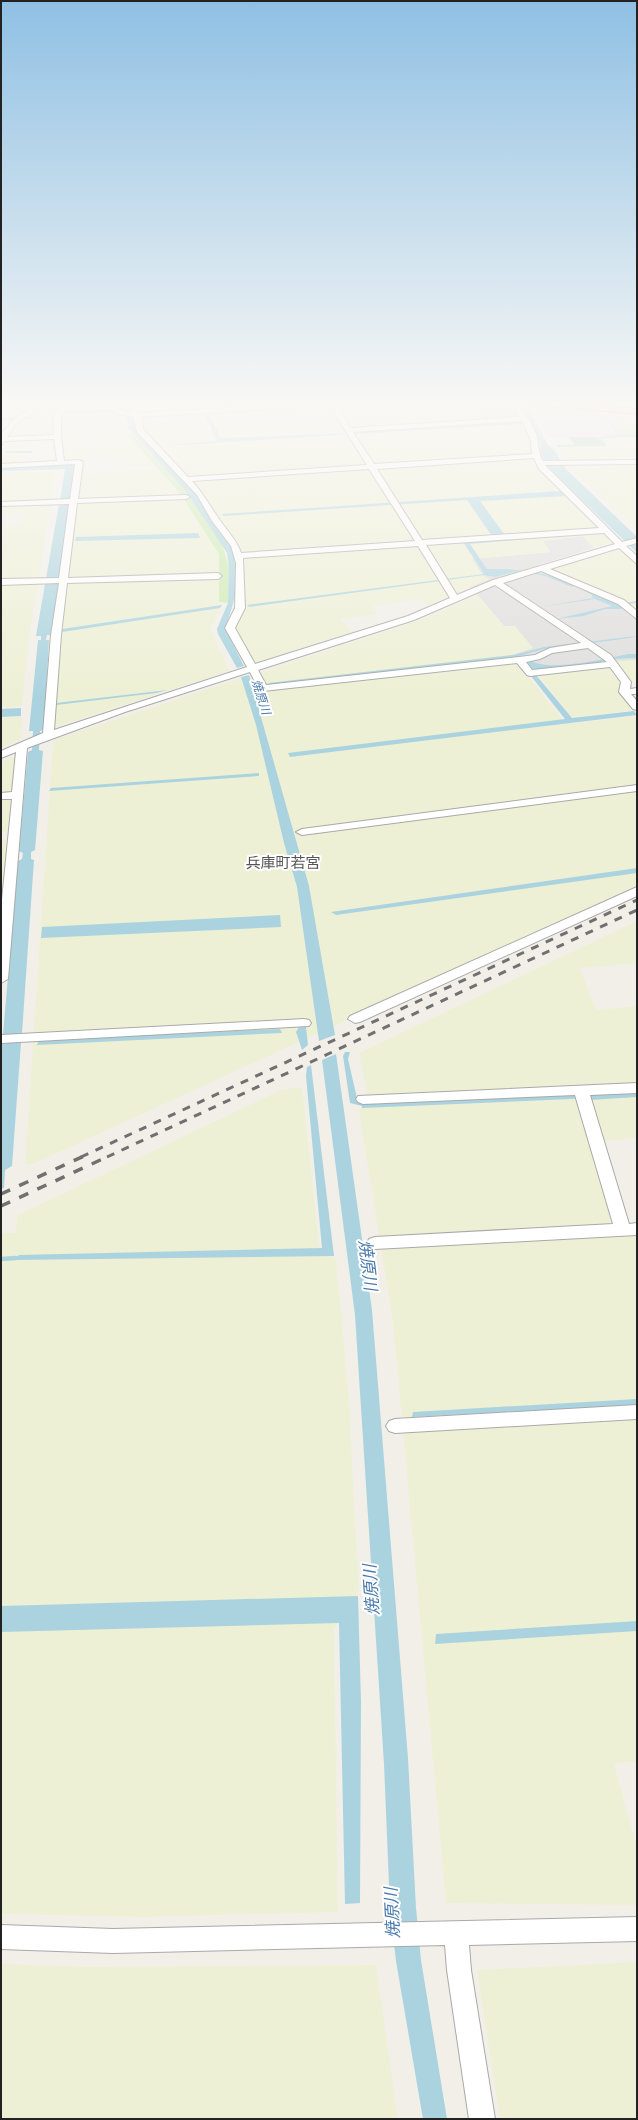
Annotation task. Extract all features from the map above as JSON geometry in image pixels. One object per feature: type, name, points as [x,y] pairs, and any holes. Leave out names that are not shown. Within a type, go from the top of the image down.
[{"type":"street","points":[[1,504],[120,500]]},
{"type":"street","points":[[204,500],[216,521],[235,546],[240,563],[240,608],[230,628],[263,688],[519,660],[537,657],[550,651],[587,643]]},
{"type":"street","points":[[393,500],[456,600]]},
{"type":"street","points":[[574,500],[605,530],[622,544],[637,561]]},
{"type":"street","points":[[45,737],[56,635],[65,580],[74,502]]},
{"type":"street","points":[[238,556],[605,530]]},
{"type":"street","points":[[1,756],[45,737],[252,668],[411,618],[496,582],[532,570],[637,540]]},
{"type":"street","points":[[532,570],[623,603],[637,616]]},
{"type":"street","points":[[1,582],[218,576]]},
{"type":"street","points":[[496,582],[587,643],[610,661],[626,682],[624,692]]},
{"type":"street","points":[[519,660],[530,673],[610,661]]},
{"type":"street","points":[[624,692],[637,691]]},
{"type":"street","points":[[624,692],[637,708]]},
{"type":"street","points":[[1,979],[7,927],[17,795],[26,744]]},
{"type":"street","points":[[302,832],[637,788]]},
{"type":"street","points":[[1,796],[17,795]]},
{"type":"street","points":[[355,1019],[637,891]]},
{"type":"street","points":[[2,1039],[304,1023]]},
{"type":"street","points":[[363,1099],[583,1095],[637,1088]]},
{"type":"street","points":[[375,1243],[630,1230],[583,1095]]},
{"type":"street","points":[[395,1426],[637,1412]]},
{"type":"street","points":[[1,1937],[113,1941],[637,1929]]},
{"type":"street","points":[[446,1934],[459,1970],[482,2119]]},
{"type":"shaded area","points":[[583,536],[594,548],[538,565],[637,612],[637,660],[527,675],[511,655],[532,648],[504,626],[470,587],[489,579],[483,576],[472,559],[550,552],[543,541]]},
{"type":"green space","points":[[1,500],[51,500],[29,637],[22,706],[1,707],[1,527],[21,526],[24,513],[1,514]]},
{"type":"green space","points":[[77,500],[184,500],[219,554],[220,610],[210,629],[229,671],[52,728],[59,636]]},
{"type":"green space","points":[[184,500],[192,500],[222,545],[229,566],[228,603],[219,602],[219,554]]},
{"type":"green space","points":[[207,500],[390,500],[449,596],[428,605],[421,599],[370,606],[377,614],[341,619],[351,632],[257,662],[251,661],[233,631],[243,607],[243,562],[238,544],[219,521]]},
{"type":"green space","points":[[396,500],[570,500],[614,542],[594,548],[583,536],[543,541],[550,552],[472,559],[483,576],[490,579],[454,593]]},
{"type":"green space","points":[[605,500],[637,500],[637,529]]},
{"type":"green space","points":[[622,549],[637,564],[637,612],[550,570]]},
{"type":"green space","points":[[478,595],[504,626],[515,626],[533,648],[511,655],[566,724],[637,716],[637,887],[31,1165],[25,1164],[53,740],[415,622]]},
{"type":"green space","points":[[637,660],[637,680],[628,681],[615,661]]},
{"type":"green space","points":[[610,666],[624,684],[619,690],[634,710],[573,718],[537,674]]},
{"type":"green space","points":[[22,717],[20,740],[1,748],[1,718]]},
{"type":"green space","points":[[18,754],[12,831],[1,832],[1,762]]},
{"type":"green space","points":[[1,839],[10,840],[1,928]]},
{"type":"green space","points":[[637,921],[637,963],[580,968],[596,1010],[637,1006],[637,1138],[592,1142],[619,1235],[637,1233],[637,1761],[614,1764],[637,1848],[637,1905],[446,1903],[393,1322],[359,1112],[368,1098],[359,1053]]},
{"type":"green space","points":[[302,1087],[319,1245],[336,1261],[348,1387],[359,1592],[334,1629],[338,1912],[145,1917],[1,1914],[1,1233],[15,1233],[18,1215],[281,1090]]},
{"type":"green space","points":[[637,1962],[637,2119],[500,2119],[477,1970]]},
{"type":"green space","points":[[1,1964],[89,1967],[376,1965],[398,2119],[1,2119]]},
{"type":"water","points":[[71,500],[52,635],[47,635],[46,640],[49,640],[44,730],[40,731],[39,750],[43,751],[35,850],[31,852],[31,859],[34,860],[22,1033],[18,1033],[17,1042],[21,1043],[12,1166],[5,1170],[4,1188],[1,1189],[2,1044],[8,1043],[9,1034],[3,1034],[18,861],[22,859],[23,853],[19,851],[28,752],[32,750],[33,731],[29,731],[38,640],[41,640],[41,636],[36,636],[59,504],[63,504],[60,501]]},
{"type":"water","points":[[192,500],[199,500],[234,552],[237,572],[236,591],[225,628],[244,666],[237,668],[218,634],[217,629],[228,603],[229,566],[227,553]]},
{"type":"water","points":[[429,500],[498,500],[480,501],[505,535],[540,538],[470,544],[487,569],[522,570],[555,577],[577,585],[572,587],[545,576],[519,571],[495,577],[484,575],[249,607],[247,605],[484,574],[463,542],[492,536],[467,500],[223,516],[222,514]]},
{"type":"water","points":[[582,500],[598,500],[637,537],[637,553]]},
{"type":"water","points":[[198,533],[200,538],[75,541],[76,537]]},
{"type":"water","points":[[587,589],[618,604],[637,601],[637,603],[619,605],[622,609],[605,609],[584,616],[556,619],[612,606],[595,599],[540,607],[593,598],[592,595],[583,590]]},
{"type":"water","points":[[222,605],[220,608],[62,632],[62,629]]},
{"type":"water","points":[[637,636],[544,649],[516,657],[269,685],[269,683],[513,655],[544,647]]},
{"type":"water","points":[[637,654],[637,658],[613,659],[600,663],[533,671],[526,662],[530,660],[539,664],[563,665]]},
{"type":"water","points":[[249,675],[309,886],[335,1035],[319,1041],[297,887],[284,843],[256,725],[241,677]]},
{"type":"water","points":[[536,675],[572,718],[634,711],[637,715],[290,757],[288,753],[565,719],[531,676]]},
{"type":"water","points":[[168,690],[156,693],[56,705],[56,703]]},
{"type":"water","points":[[21,708],[21,716],[1,717],[1,709]]},
{"type":"water","points":[[259,773],[259,776],[49,791],[51,788]]},
{"type":"water","points":[[637,868],[637,873],[336,915],[331,912]]},
{"type":"water","points":[[280,915],[281,927],[41,938],[42,927]]},
{"type":"water","points":[[299,1027],[306,1027],[308,1045],[302,1050],[296,1032]]},
{"type":"water","points":[[280,1029],[282,1033],[37,1045],[39,1040]]},
{"type":"water","points":[[345,1052],[350,1052],[348,1059],[357,1098],[355,1100],[364,1104],[637,1091],[637,1097],[590,1100],[588,1097],[572,1099],[362,1108],[362,1106],[350,1103],[343,1056]]},
{"type":"water","name":"焼原川","points":[[336,1054],[372,1310],[408,1758],[416,1908],[421,1960],[447,2119],[423,2119],[396,1961],[390,1908],[384,1764],[355,1315],[322,1060]]},
{"type":"water","points":[[311,1065],[334,1256],[14,1260],[19,1255],[322,1248],[306,1076],[307,1067]]},
{"type":"water","points":[[637,1399],[637,1405],[412,1417],[413,1412]]},
{"type":"water","points":[[358,1596],[361,1702],[360,1903],[345,1904],[339,1623],[1,1632],[1,1606]]},
{"type":"water","points":[[637,1621],[637,1631],[435,1644],[436,1634]]},
{"type":"waterway","points":[[1,1259],[16,1258]]},
{"type":"railway","points":[[81,1157],[637,900]]},
{"type":"railway","points":[[107,1157],[637,910]]},
{"type":"railway","points":[[1,1194],[84,1156]]},
{"type":"railway","points":[[1,1206],[109,1156]]},
{"type":"district","name":"兵庫町若宮","points":[[283,863]]}]
